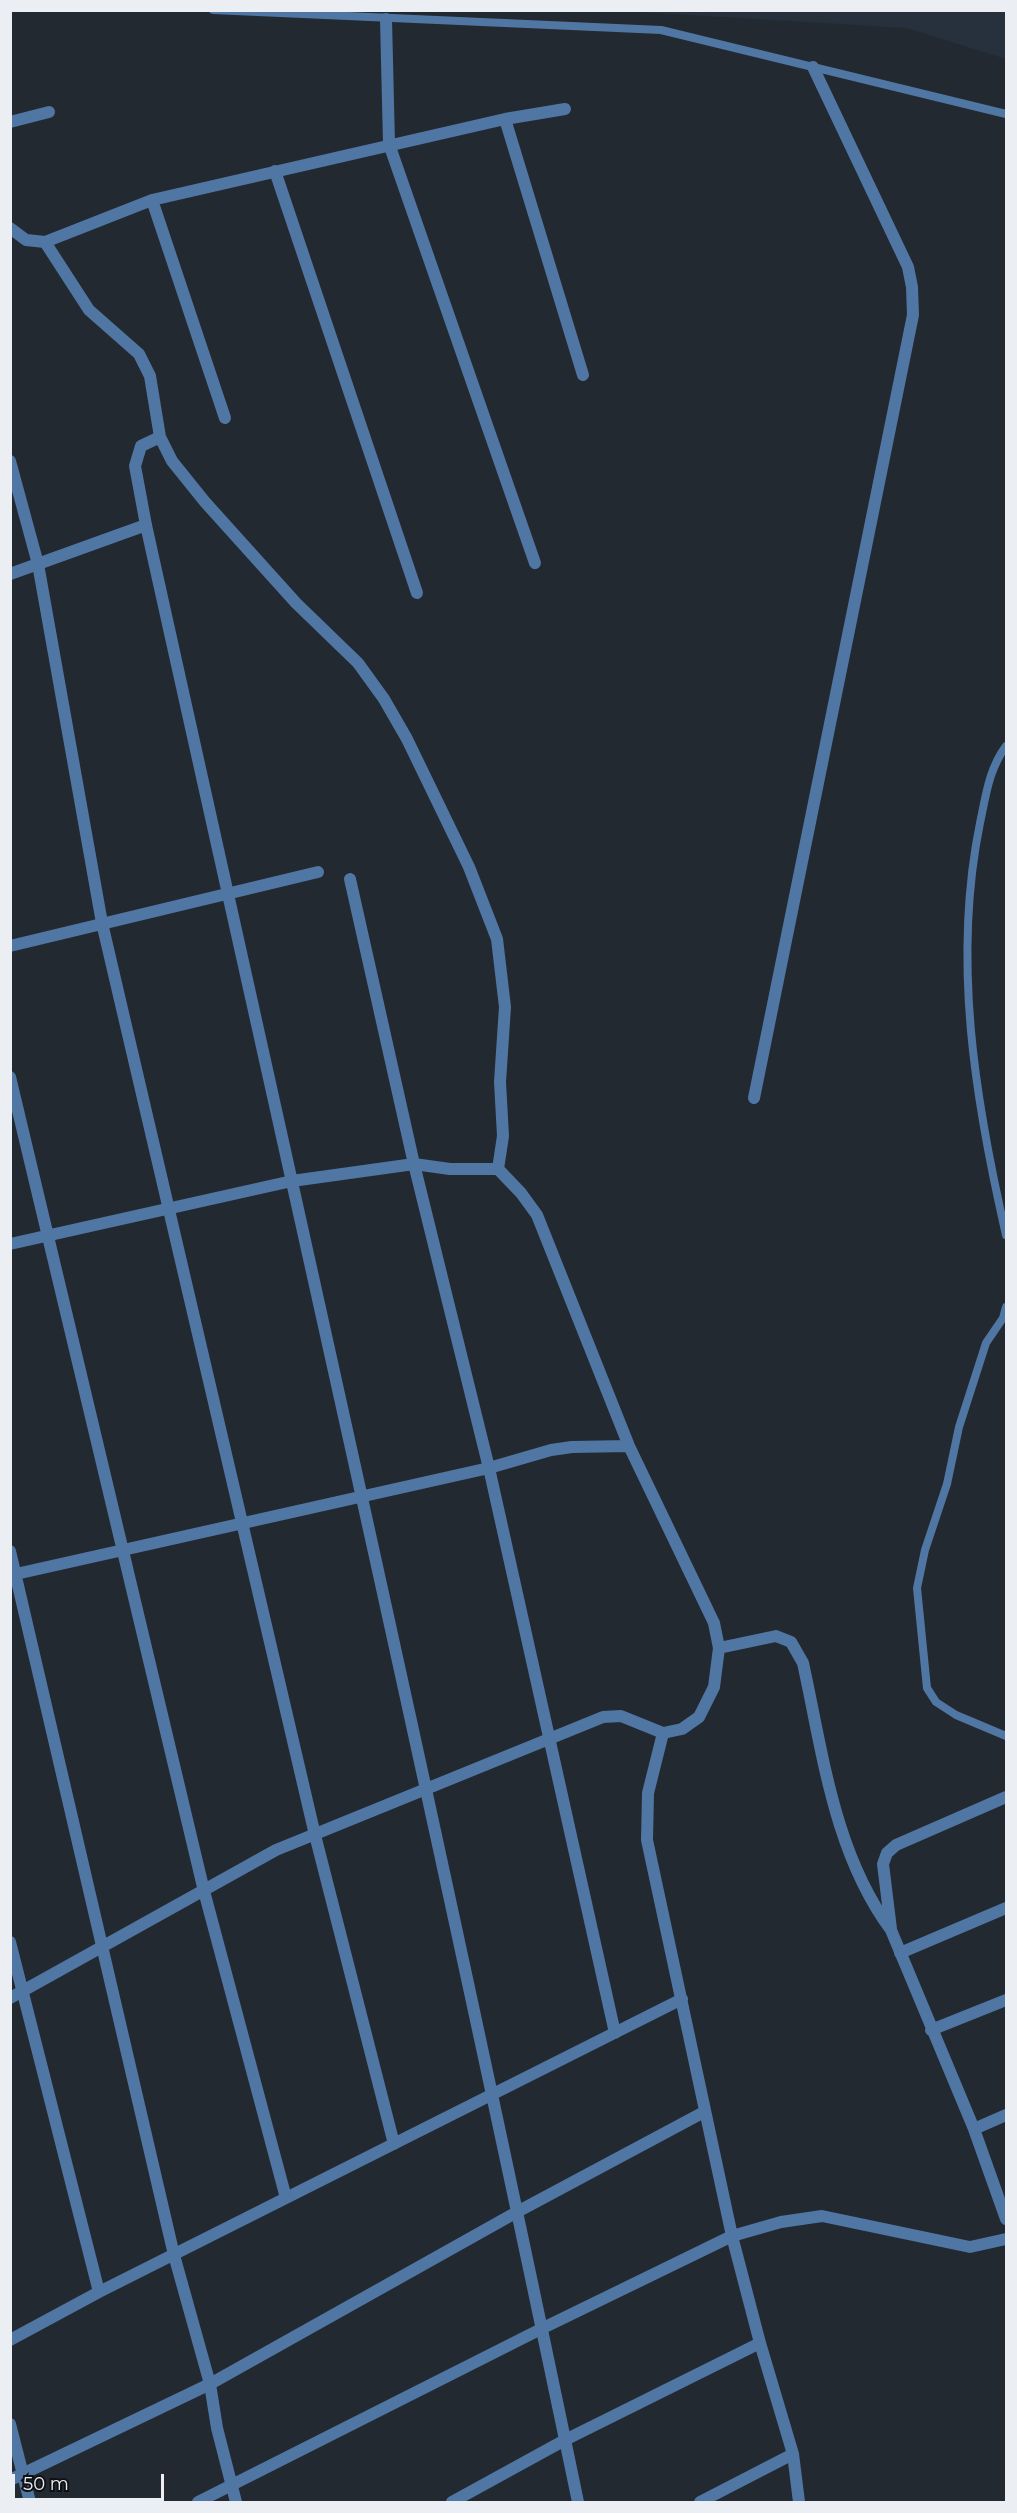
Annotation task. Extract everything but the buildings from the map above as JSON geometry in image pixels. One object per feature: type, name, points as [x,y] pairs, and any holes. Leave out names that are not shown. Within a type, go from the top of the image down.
[{"type":"street","points":[[386,19],[389,144],[535,563]]},
{"type":"street","points":[[754,1098],[913,315],[912,287],[908,267],[813,67]]},
{"type":"street","points":[[10,228],[26,240],[45,242],[152,200],[505,118],[565,109]]},
{"type":"street","points":[[10,122],[49,112]]},
{"type":"street","points":[[505,118],[583,375]]},
{"type":"street","points":[[275,171],[417,593]]},
{"type":"street","points":[[152,200],[225,418]]},
{"type":"street","points":[[45,242],[89,310],[139,354],[150,376],[160,437],[172,461],[205,502],[296,603],[358,663],[407,739],[469,867],[497,939],[505,1007],[500,1082],[502,1136],[498,1169]]},
{"type":"street","points":[[160,437],[141,446],[135,466],[146,525],[427,1789],[543,2328],[578,2502]]},
{"type":"street","points":[[10,461],[38,564],[102,923],[315,1835],[394,2144]]},
{"type":"street","points":[[10,574],[146,525]]},
{"type":"street","points":[[10,946],[227,892],[318,872]]},
{"type":"street","points":[[350,879],[414,1164],[489,1468],[615,2032]]},
{"type":"street","points":[[10,1077],[204,1891],[286,2198]]},
{"type":"street","points":[[10,1244],[291,1181],[414,1164],[450,1169],[498,1169],[521,1193],[537,1215],[629,1446],[714,1623],[719,1648],[714,1687],[699,1717],[682,1729],[663,1733],[621,1716],[603,1717],[276,1850],[10,1998]]},
{"type":"street","points":[[16,1574],[489,1468],[551,1450],[572,1447],[629,1446]]},
{"type":"street","points":[[10,1551],[174,2255],[210,2384],[236,2502]]},
{"type":"street","points":[[719,1648],[776,1636],[791,1642],[803,1663],[837,1818],[858,1877],[872,1904],[891,1930]]},
{"type":"street","points":[[663,1733],[648,1793],[647,1840],[732,2236],[759,2343],[793,2454],[799,2502]]},
{"type":"street","points":[[1006,1797],[896,1845],[887,1853],[883,1864],[891,1930],[974,2129],[1006,2219]]},
{"type":"street","points":[[900,1953],[1006,1908]]},
{"type":"street","points":[[10,1942],[99,2292]]},
{"type":"street","points":[[10,2340],[99,2292],[682,1999]]},
{"type":"street","points":[[932,2030],[1006,2000]]},
{"type":"street","points":[[10,2481],[210,2384],[517,2212],[704,2112]]},
{"type":"street","points":[[974,2129],[1006,2115]]},
{"type":"street","points":[[198,2502],[543,2328],[732,2236],[781,2222],[822,2216],[970,2247],[1006,2239]]},
{"type":"street","points":[[452,2502],[565,2440],[759,2343]]},
{"type":"street","points":[[10,2424],[30,2502]]},
{"type":"street","points":[[700,2502],[793,2454]]},
{"type":"lane","points":[[213,10],[661,30],[1006,114]]},
{"type":"lane","points":[[1006,746],[999,756],[987,788],[974,852],[967,932],[969,1018],[987,1151],[1006,1235]]},
{"type":"lane","points":[[1006,1307],[1003,1318],[986,1343],[962,1416],[947,1484],[925,1550],[918,1588],[927,1688],[936,1702],[956,1714],[1006,1736]]},
{"type":"shaded area","points":[[623,11],[1006,11],[1006,59],[907,28]]}]
